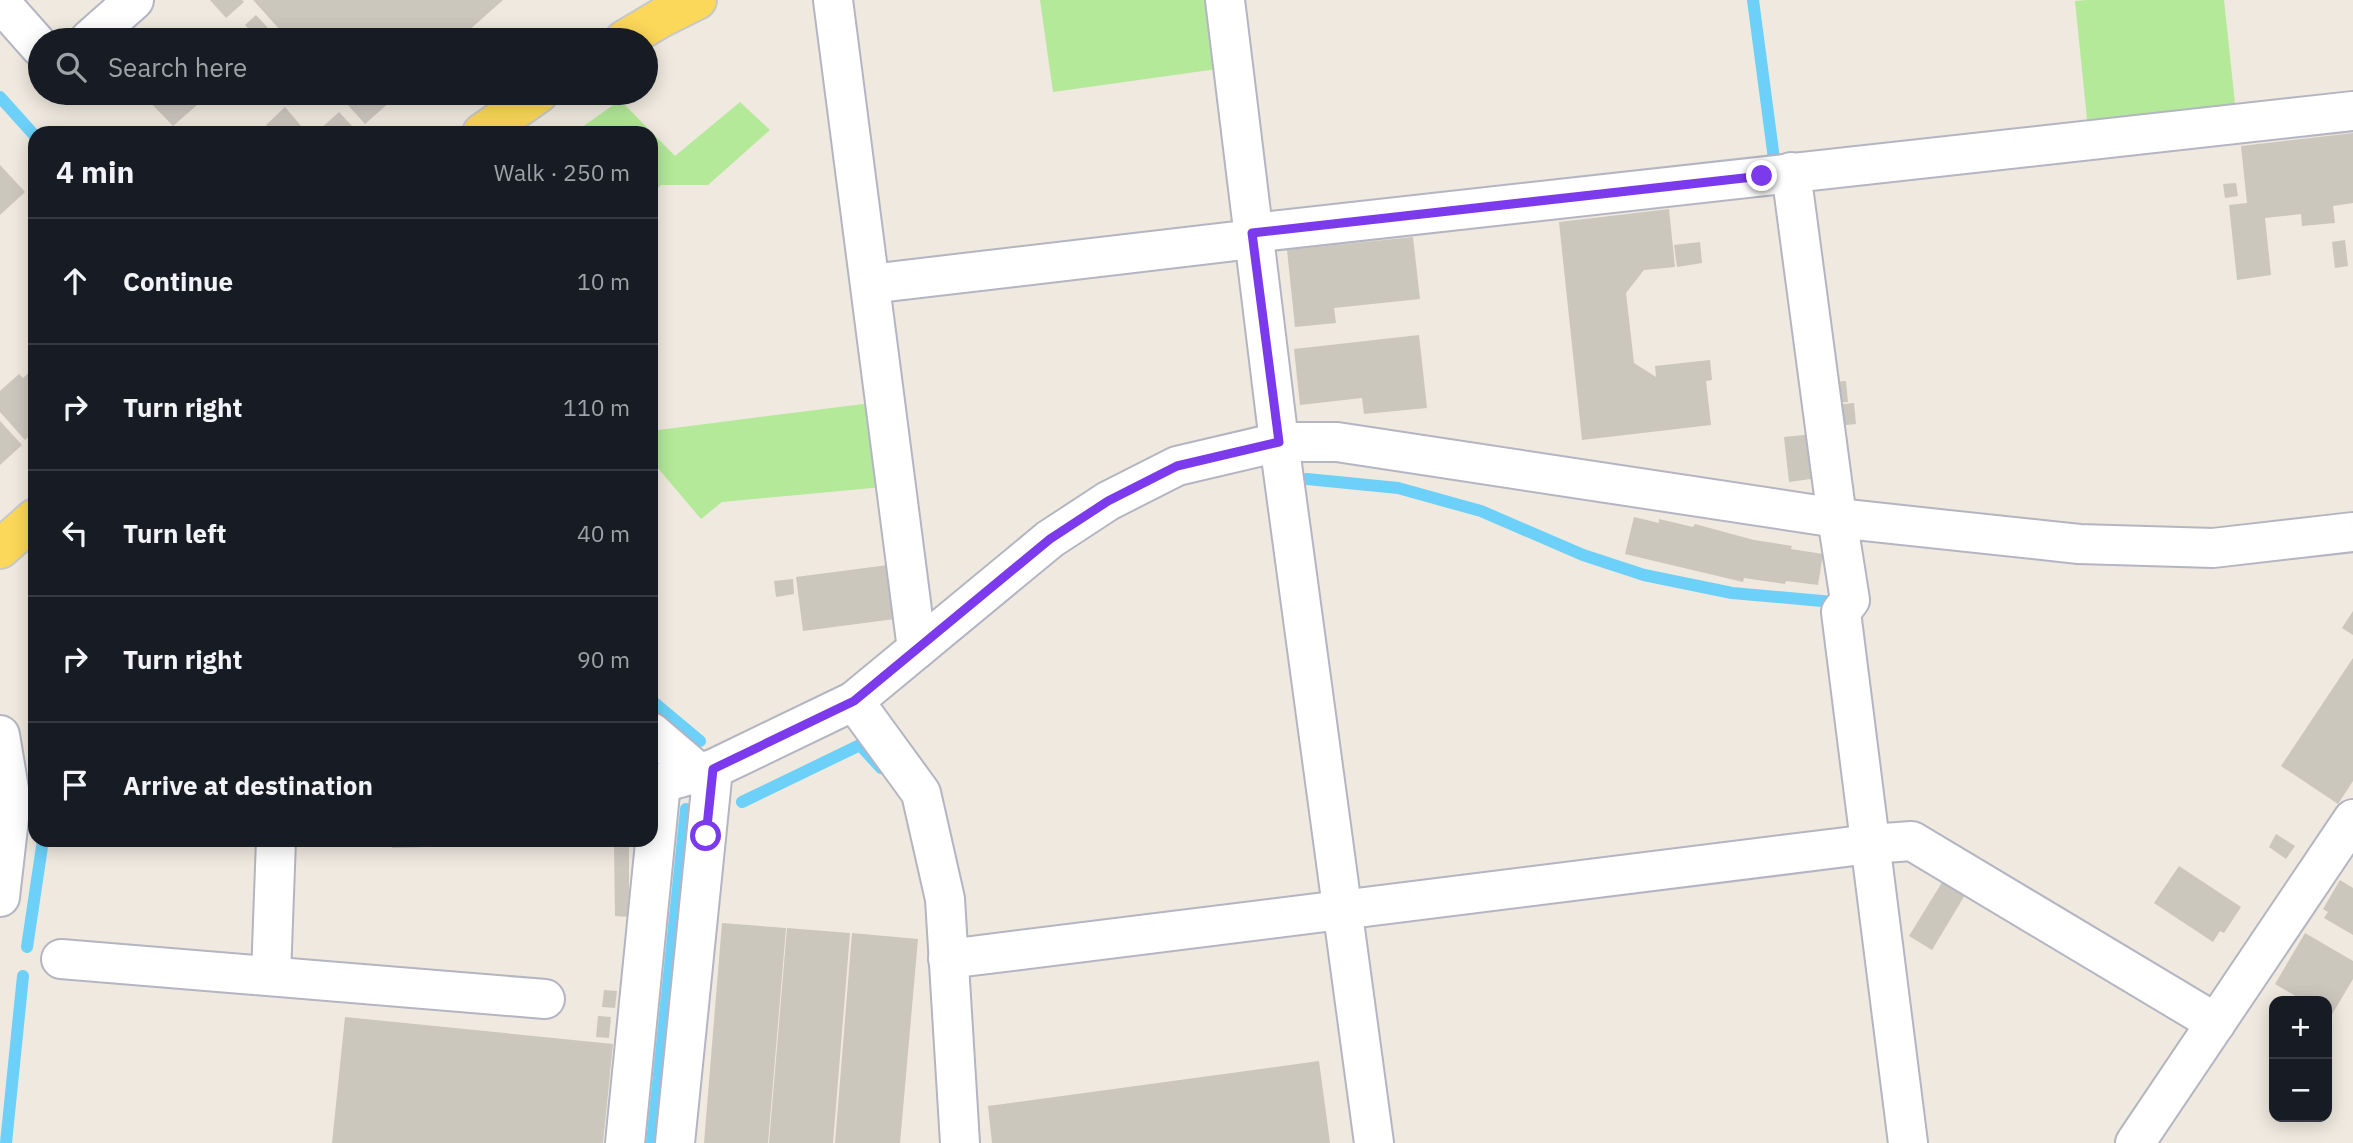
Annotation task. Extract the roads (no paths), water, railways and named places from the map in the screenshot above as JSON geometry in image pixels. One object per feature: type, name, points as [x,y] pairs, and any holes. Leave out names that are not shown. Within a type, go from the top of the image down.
[{"type":"main road","points":[[638,28],[660,9],[697,0]]},
{"type":"main road","points":[[492,126],[522,105]]},
{"type":"main road","points":[[0,549],[28,524]]},
{"type":"street","points":[[102,28],[134,0]]},
{"type":"street","points":[[833,0],[917,649]]},
{"type":"street","points":[[1225,0],[1279,442],[1374,1143]]},
{"type":"street","points":[[0,2],[28,34]]},
{"type":"street","points":[[870,284],[1791,173],[2353,111]]},
{"type":"street","points":[[1791,173],[1836,518],[1850,600],[1841,612],[1908,1143]]},
{"type":"street","points":[[658,783],[706,771],[854,701],[1050,539],[1108,501],[1177,466],[1279,442],[1337,442],[1836,518],[2079,544],[2213,548],[2353,533]]},
{"type":"street","points":[[854,701],[921,793],[945,899],[960,1143]]},
{"type":"street","points":[[0,734],[13,817],[0,897]]},
{"type":"street","points":[[658,737],[706,771]]},
{"type":"street","points":[[675,1143],[706,771]]},
{"type":"street","points":[[2135,1143],[2353,819]]},
{"type":"street","points":[[948,959],[1870,844],[1912,841],[2216,1023]]},
{"type":"street","points":[[271,976],[276,847]]},
{"type":"street","points":[[625,1143],[651,847]]},
{"type":"street","points":[[61,958],[545,999]]},
{"type":"waterway","points":[[1753,0],[1774,159]]},
{"type":"waterway","points":[[0,97],[28,128]]},
{"type":"waterway","points":[[1307,479],[1398,488],[1481,511],[1583,555],[1644,575],[1732,593],[1833,602]]},
{"type":"waterway","points":[[658,706],[700,741]]},
{"type":"waterway","points":[[742,802],[860,745],[881,768]]},
{"type":"waterway","points":[[652,1143],[686,809]]},
{"type":"waterway","points":[[27,947],[42,847]]},
{"type":"waterway","points":[[6,1143],[23,976]]}]
